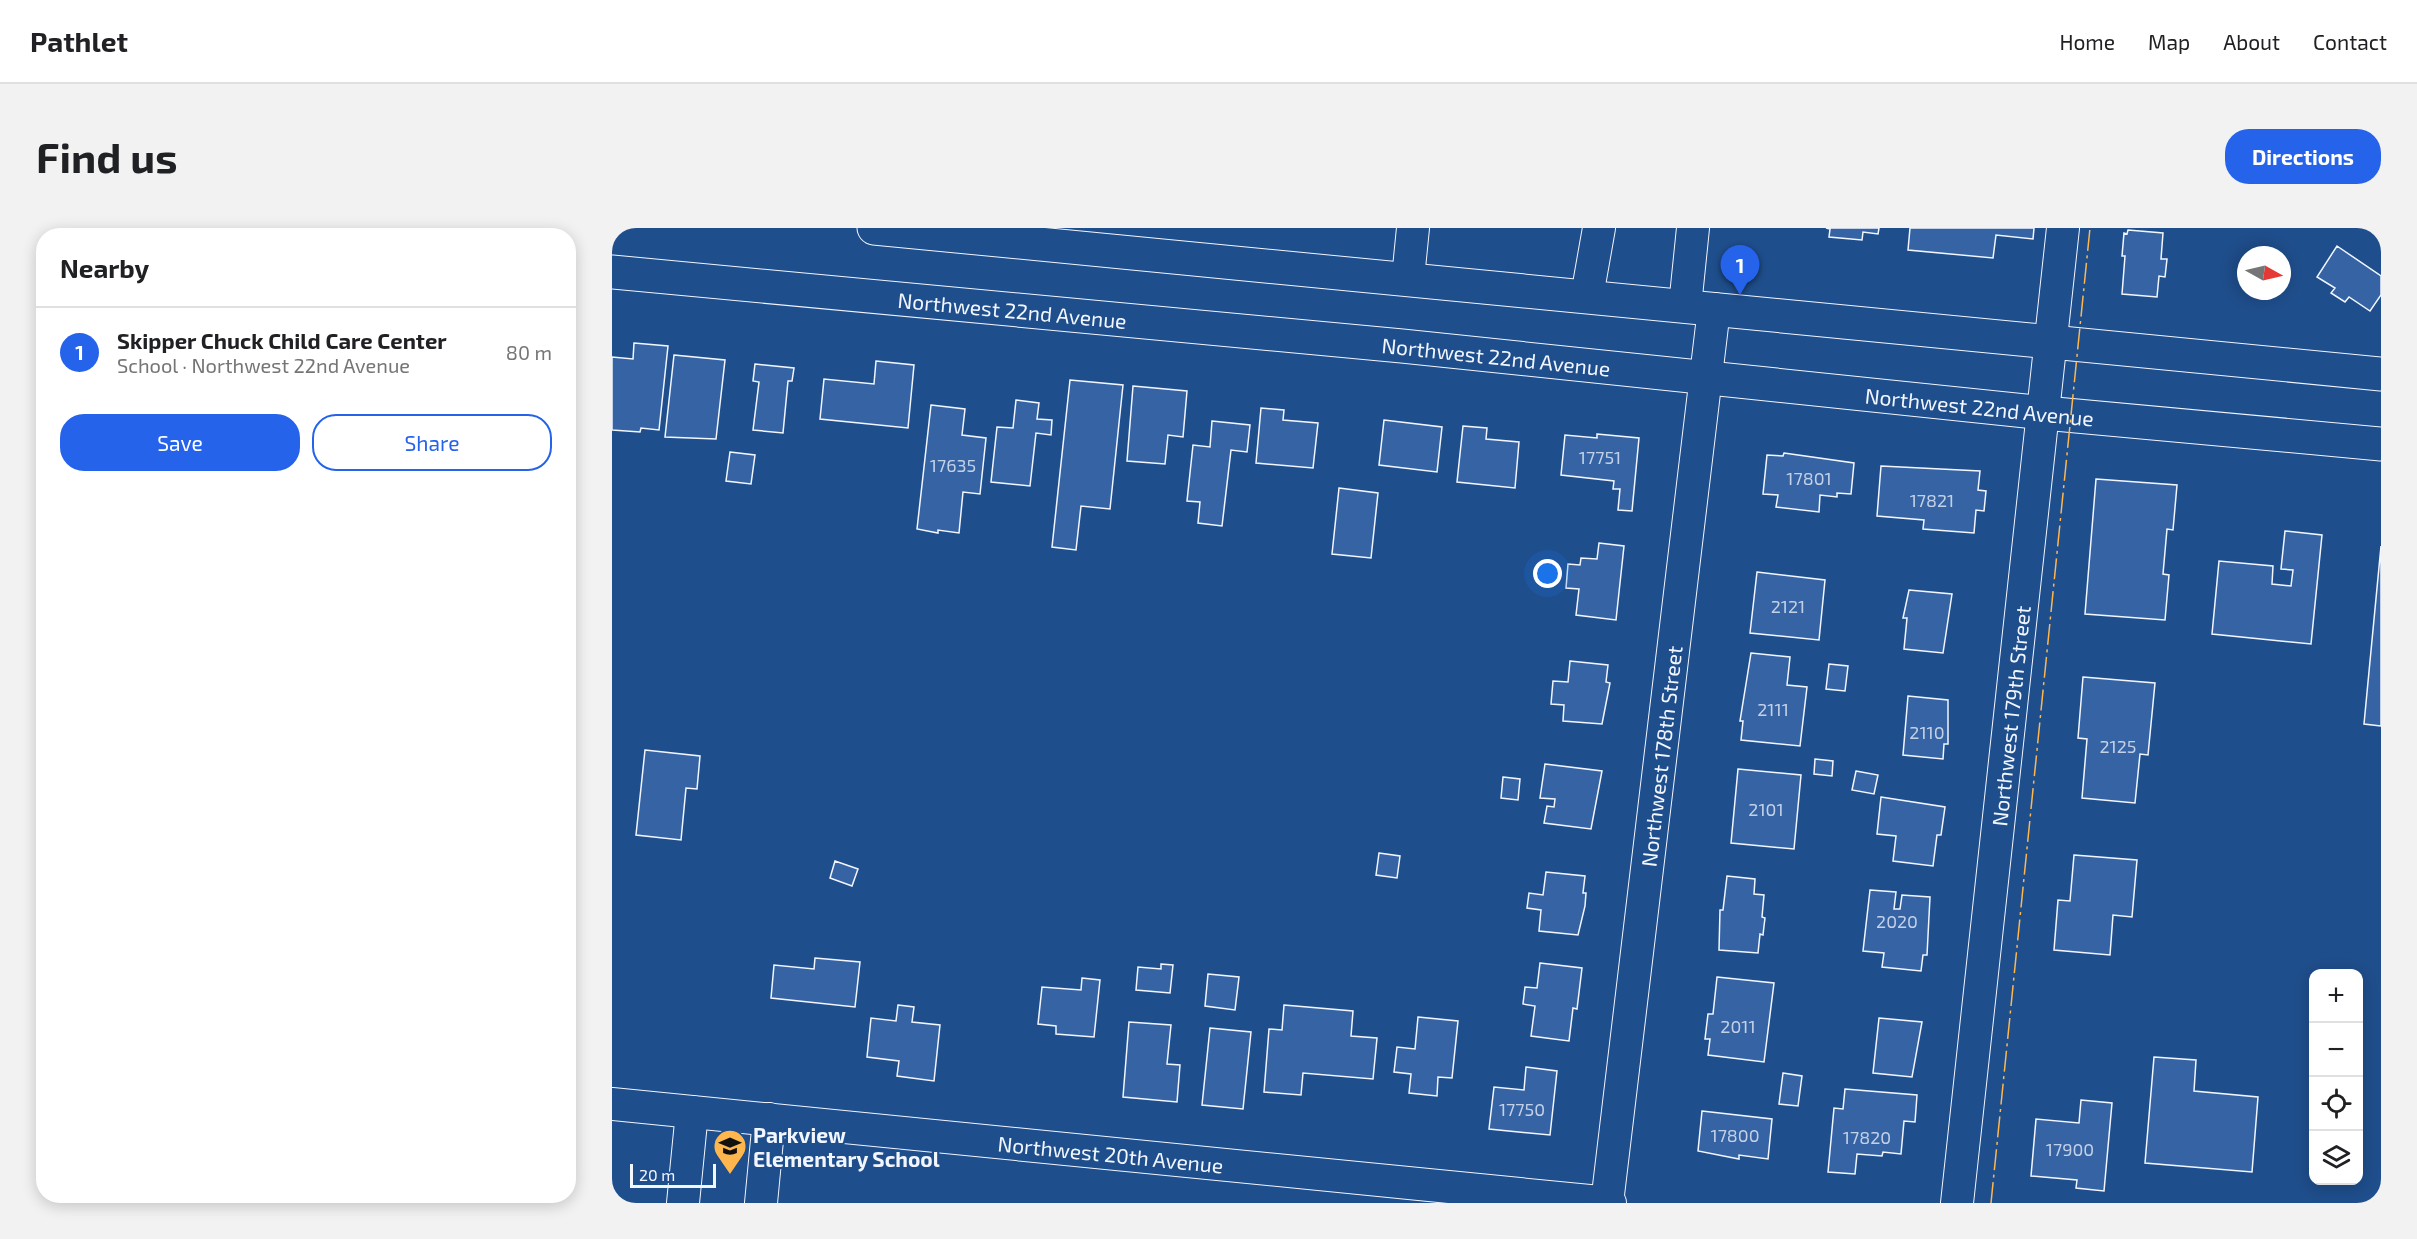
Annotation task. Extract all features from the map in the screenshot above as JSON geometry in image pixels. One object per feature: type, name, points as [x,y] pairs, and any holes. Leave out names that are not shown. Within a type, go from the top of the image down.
[{"type":"main road","points":[[874,228],[1699,307],[2049,344],[2381,374]]},
{"type":"main road","name":"Northwest 22nd Avenue","points":[[612,272],[1390,345],[2044,413],[2381,444]]},
{"type":"street","points":[[1408,279],[1413,228]]},
{"type":"street","points":[[1587,296],[1599,228]]},
{"type":"street","name":"Northwest 178th Street","points":[[1609,1203],[1707,378],[1693,228]]},
{"type":"street","name":"Northwest 179th Street","points":[[1957,1203],[2063,228]]},
{"type":"street","name":"Northwest 20th Avenue","points":[[612,1104],[1609,1203]]},
{"type":"street","points":[[683,1203],[692,1112]]},
{"type":"street","points":[[761,1203],[769,1119]]},
{"type":"building","points":[[1826,228],[1879,228],[1878,234],[1863,232],[1862,240],[1829,237],[1830,229]]},
{"type":"building","points":[[1910,228],[2034,228],[2033,239],[1996,235],[1993,258],[1908,250]]},
{"type":"building","points":[[2128,230],[2163,233],[2161,259],[2167,259],[2165,277],[2159,276],[2157,297],[2122,294],[2124,233],[2127,234]]},
{"type":"building","points":[[2337,246],[2381,276],[2381,295],[2370,311],[2349,297],[2345,302],[2331,293],[2335,288],[2317,277]]},
{"type":"building","points":[[634,343],[668,346],[659,430],[641,428],[640,432],[612,430],[612,357],[633,359]]},
{"type":"building","points":[[674,355],[725,360],[716,439],[665,437]]},
{"type":"building","points":[[876,361],[914,365],[908,428],[820,419],[824,379],[874,384]]},
{"type":"building","points":[[755,364],[794,368],[792,381],[788,381],[783,433],[753,430],[759,382],[753,381]]},
{"type":"building","points":[[1070,380],[1123,385],[1110,509],[1081,506],[1076,550],[1052,547]]},
{"type":"building","points":[[1133,386],[1187,391],[1183,437],[1168,435],[1165,464],[1127,461]]},
{"type":"building","points":[[1016,400],[1039,403],[1037,419],[1052,420],[1051,435],[1036,433],[1030,486],[991,482],[997,427],[1013,428]]},
{"type":"building","points":[[931,405],[965,409],[962,435],[986,438],[980,494],[963,492],[959,533],[938,530],[938,533],[917,529]]},
{"type":"building","points":[[1261,408],[1284,410],[1283,420],[1318,423],[1313,468],[1256,463]]},
{"type":"building","points":[[1384,420],[1442,427],[1437,472],[1379,465]]},
{"type":"building","points":[[1212,421],[1250,425],[1247,452],[1231,450],[1222,526],[1198,523],[1200,502],[1187,501],[1193,445],[1210,447]]},
{"type":"building","points":[[1463,426],[1487,428],[1486,439],[1519,442],[1515,488],[1457,482]]},
{"type":"building","points":[[1597,434],[1639,438],[1632,511],[1618,510],[1620,489],[1613,489],[1614,481],[1561,475],[1565,435],[1597,438]]},
{"type":"building","points":[[730,452],[755,455],[751,484],[726,481]]},
{"type":"building","points":[[1784,453],[1854,463],[1851,494],[1837,493],[1837,497],[1820,495],[1819,512],[1776,507],[1778,495],[1763,494],[1767,455],[1783,456]]},
{"type":"building","points":[[1881,466],[1980,471],[1978,490],[1986,491],[1984,511],[1976,510],[1974,533],[1923,529],[1924,520],[1877,516]]},
{"type":"building","points":[[2096,479],[2177,485],[2173,530],[2167,529],[2163,574],[2169,575],[2165,620],[2085,614]]},
{"type":"building","points":[[1339,488],[1378,493],[1371,558],[1332,554]]},
{"type":"building","points":[[2285,531],[2322,535],[2311,644],[2212,634],[2219,561],[2273,566],[2272,584],[2291,586],[2293,570],[2281,569]]},
{"type":"building","points":[[1599,543],[1624,546],[1616,620],[1576,615],[1579,589],[1566,588],[1568,564],[1580,565],[1581,558],[1597,559]]},
{"type":"building","points":[[2381,546],[2381,726],[2364,724]]},
{"type":"building","points":[[1757,572],[1825,580],[1819,640],[1750,633]]},
{"type":"building","points":[[1909,590],[1952,594],[1943,653],[1904,649],[1907,618],[1903,618]]},
{"type":"building","points":[[1751,653],[1790,657],[1787,685],[1807,687],[1800,746],[1741,740],[1743,721],[1740,721]]},
{"type":"building","points":[[1570,661],[1608,665],[1606,682],[1610,683],[1602,724],[1563,721],[1564,705],[1551,704],[1553,681],[1568,682]]},
{"type":"building","points":[[1829,664],[1848,666],[1845,691],[1826,689]]},
{"type":"building","points":[[2083,677],[2155,683],[2148,755],[2140,754],[2135,803],[2082,798],[2087,739],[2078,738]]},
{"type":"building","points":[[1908,696],[1948,700],[1948,744],[1944,744],[1943,759],[1903,755]]},
{"type":"building","points":[[645,750],[700,756],[697,789],[686,788],[681,840],[636,835]]},
{"type":"building","points":[[1815,759],[1833,761],[1832,776],[1814,774]]},
{"type":"building","points":[[1545,764],[1602,771],[1591,829],[1544,823],[1547,806],[1554,807],[1555,799],[1540,798]]},
{"type":"building","points":[[1738,769],[1801,775],[1794,849],[1731,843]]},
{"type":"building","points":[[1856,771],[1878,775],[1874,794],[1852,790]]},
{"type":"building","points":[[1503,777],[1520,779],[1518,800],[1501,798]]},
{"type":"building","points":[[1881,797],[1945,807],[1941,835],[1937,835],[1933,866],[1893,861],[1896,836],[1877,834]]},
{"type":"building","points":[[1379,853],[1400,856],[1397,878],[1376,875]]},
{"type":"building","points":[[2074,855],[2137,860],[2132,917],[2113,915],[2110,955],[2054,950],[2058,900],[2070,901]]},
{"type":"building","points":[[835,861],[858,869],[852,886],[830,878]]},
{"type":"building","points":[[1546,872],[1585,876],[1583,893],[1586,893],[1585,906],[1578,935],[1539,931],[1541,910],[1527,908],[1529,893],[1543,895]]},
{"type":"building","points":[[1727,876],[1755,879],[1754,894],[1764,895],[1762,917],[1765,918],[1758,953],[1719,950],[1720,910],[1723,910]]},
{"type":"building","points":[[1870,890],[1896,892],[1894,909],[1900,909],[1902,895],[1930,897],[1927,955],[1923,955],[1921,971],[1882,967],[1884,953],[1863,951]]},
{"type":"building","points":[[815,958],[860,962],[855,1007],[771,998],[774,965],[814,969]]},
{"type":"building","points":[[1540,963],[1582,968],[1577,1009],[1573,1008],[1569,1041],[1531,1036],[1535,1006],[1523,1004],[1525,987],[1537,988]]},
{"type":"building","points":[[1161,964],[1173,965],[1170,993],[1136,990],[1138,967],[1161,969]]},
{"type":"building","points":[[1208,974],[1239,977],[1235,1010],[1205,1006]]},
{"type":"building","points":[[1717,977],[1774,983],[1764,1062],[1708,1055],[1710,1039],[1705,1039],[1708,1014],[1713,1014]]},
{"type":"building","points":[[1082,978],[1100,980],[1094,1037],[1056,1034],[1056,1026],[1038,1024],[1042,987],[1081,990]]},
{"type":"building","points":[[898,1005],[914,1007],[912,1022],[940,1025],[934,1081],[897,1076],[899,1061],[867,1057],[871,1018],[896,1021]]},
{"type":"building","points":[[1284,1005],[1353,1011],[1351,1036],[1377,1038],[1373,1079],[1303,1073],[1301,1095],[1264,1092],[1269,1029],[1282,1030]]},
{"type":"building","points":[[1418,1017],[1458,1021],[1452,1078],[1438,1077],[1437,1096],[1409,1093],[1411,1074],[1394,1072],[1397,1047],[1415,1049]]},
{"type":"building","points":[[1879,1018],[1922,1022],[1912,1077],[1873,1073]]},
{"type":"building","points":[[1129,1022],[1171,1025],[1167,1064],[1180,1065],[1177,1102],[1123,1097]]},
{"type":"building","points":[[1210,1028],[1251,1032],[1243,1109],[1202,1105]]},
{"type":"building","points":[[2154,1057],[2196,1060],[2194,1091],[2258,1097],[2252,1172],[2145,1163]]},
{"type":"building","points":[[1526,1067],[1557,1071],[1550,1135],[1489,1129],[1494,1087],[1524,1090]]},
{"type":"building","points":[[1783,1073],[1802,1076],[1798,1106],[1779,1104]]},
{"type":"building","points":[[1845,1089],[1917,1095],[1915,1122],[1904,1121],[1901,1154],[1883,1152],[1882,1156],[1857,1154],[1855,1174],[1828,1172],[1834,1108],[1843,1109]]},
{"type":"building","points":[[2081,1100],[2112,1103],[2104,1191],[2076,1188],[2077,1180],[2031,1176],[2036,1119],[2079,1123]]},
{"type":"building","points":[[1702,1111],[1772,1119],[1768,1159],[1739,1155],[1739,1159],[1698,1151]]},
{"type":"power","points":[[1991,1203],[2090,228]]},
{"type":"place","name":"Skipper Chuck Child Care Center","points":[[1740,295]]},
{"type":"place","name":"Parkview Elementary School","points":[[730,1175]]}]
